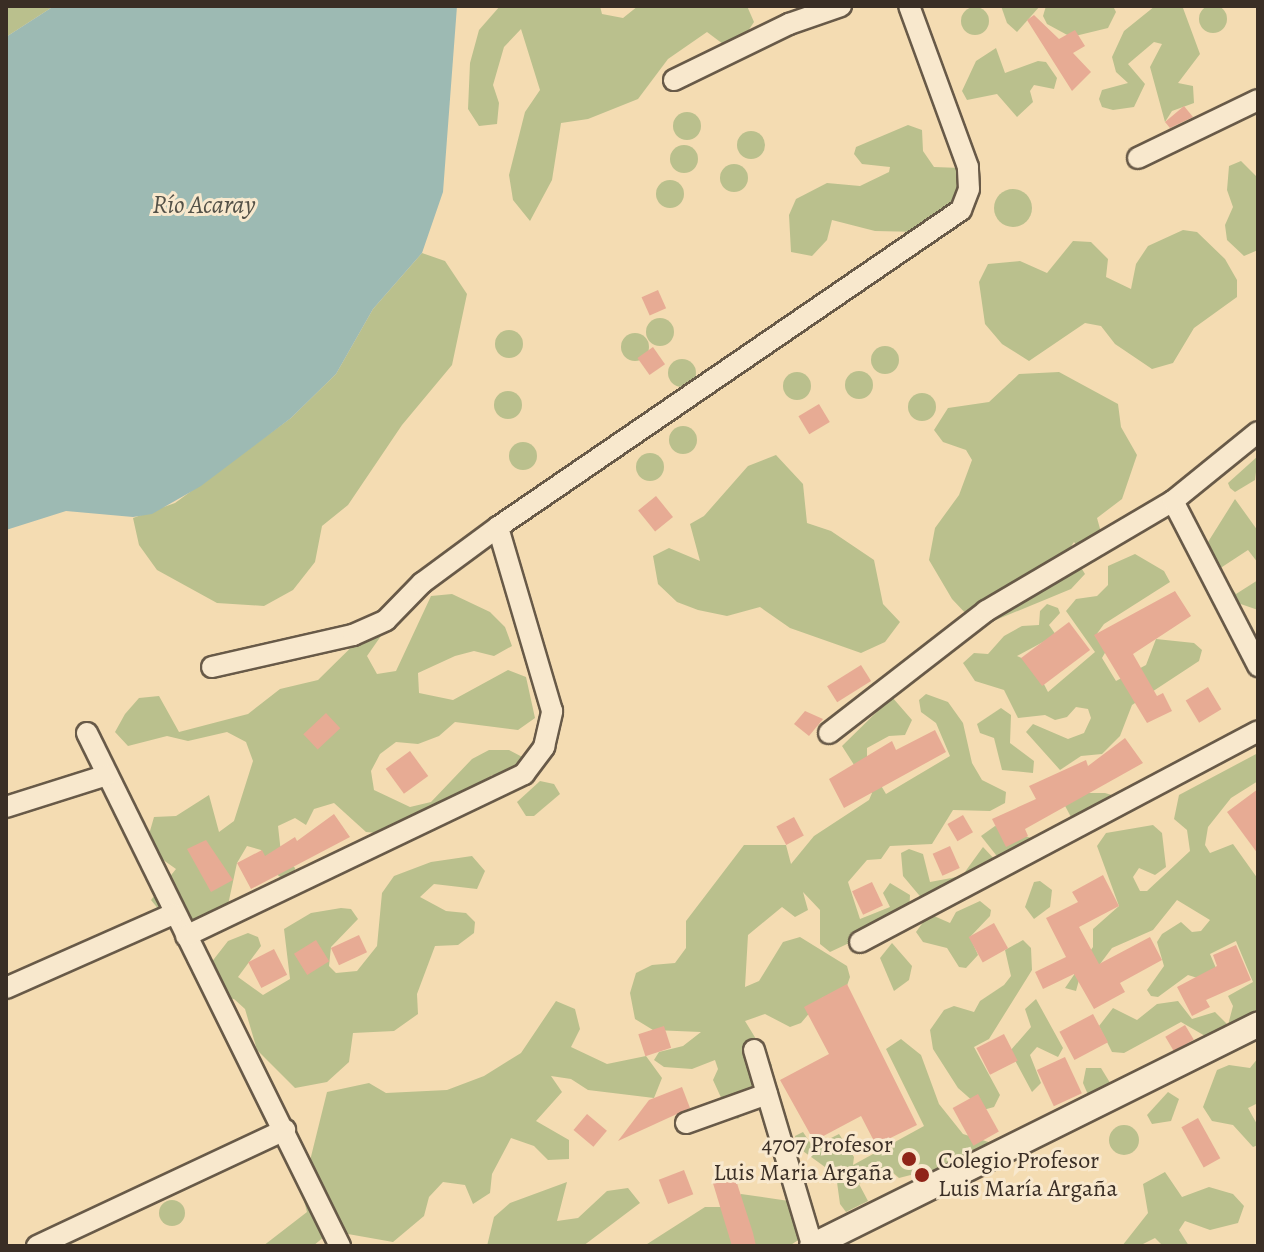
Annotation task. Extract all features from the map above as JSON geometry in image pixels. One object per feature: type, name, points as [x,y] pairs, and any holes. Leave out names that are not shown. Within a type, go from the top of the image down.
[{"type":"street","points":[[674,80],[789,24],[841,6]]},
{"type":"street","points":[[212,667],[353,635],[386,620],[422,583],[498,527],[961,210],[969,189],[968,167],[909,6]]},
{"type":"street","points":[[1138,158],[1258,100]]},
{"type":"street","points":[[829,733],[986,611],[1173,501],[1258,432]]},
{"type":"street","points":[[1173,501],[1258,666]]},
{"type":"street","points":[[186,936],[524,774],[538,756],[552,711],[498,527]]},
{"type":"street","points":[[860,942],[1258,731]]},
{"type":"street","points":[[87,733],[173,914],[285,1130],[340,1246]]},
{"type":"street","points":[[6,807],[107,775]]},
{"type":"street","points":[[6,988],[173,914]]},
{"type":"street","points":[[754,1050],[812,1245],[842,1238],[1258,1025]]},
{"type":"street","points":[[686,1123],[767,1094]]},
{"type":"street","points":[[37,1246],[285,1130]]},
{"type":"green space","points":[[1213,5],[1223,9],[1227,19],[1223,29],[1213,33],[1203,29],[1199,19],[1203,9]]},
{"type":"green space","points":[[6,6],[54,6],[6,37]]},
{"type":"green space","points":[[500,6],[600,6],[602,14],[623,18],[638,6],[747,6],[754,22],[744,37],[727,47],[707,32],[668,59],[638,99],[588,119],[561,123],[552,180],[530,221],[513,200],[509,175],[525,112],[540,90],[521,29],[504,47],[493,85],[499,103],[497,124],[479,126],[468,109],[470,63],[479,30]]},
{"type":"green space","points":[[1001,6],[1040,6],[1017,32],[1007,23]]},
{"type":"green space","points":[[1046,6],[1113,6],[1116,12],[1108,28],[1071,37],[1047,24],[1043,16]]},
{"type":"green space","points":[[1155,6],[1183,8],[1200,54],[1178,83],[1193,86],[1194,103],[1172,111],[1165,122],[1150,67],[1162,44],[1154,42],[1128,64],[1145,84],[1134,107],[1113,110],[1102,107],[1099,99],[1102,90],[1128,83],[1116,72],[1112,57],[1124,31]]},
{"type":"green space","points":[[975,7],[985,11],[989,21],[985,31],[975,35],[965,31],[961,21],[965,11]]},
{"type":"green space","points":[[996,48],[1005,73],[1038,61],[1046,62],[1057,78],[1054,89],[1034,85],[1030,91],[1033,102],[1017,117],[997,94],[967,100],[962,91],[976,61]]},
{"type":"green space","points":[[687,112],[697,116],[701,126],[697,136],[687,140],[677,136],[673,126],[677,116]]},
{"type":"green space","points":[[908,125],[922,130],[923,151],[934,167],[961,168],[973,191],[920,232],[875,231],[832,220],[827,240],[812,256],[791,252],[789,215],[796,199],[827,183],[860,186],[889,172],[890,167],[862,164],[854,154],[856,147]]},
{"type":"green space","points":[[751,131],[761,135],[765,145],[761,155],[751,159],[741,155],[737,145],[741,135]]},
{"type":"green space","points":[[684,145],[694,149],[698,159],[694,169],[684,173],[674,169],[670,159],[674,149]]},
{"type":"green space","points":[[1241,161],[1258,178],[1258,250],[1244,256],[1227,240],[1225,225],[1233,207],[1227,190],[1229,166]]},
{"type":"green space","points":[[734,164],[744,168],[748,178],[744,188],[734,192],[724,188],[720,178],[724,168]]},
{"type":"green space","points":[[670,180],[680,184],[684,194],[680,204],[670,208],[660,204],[656,194],[660,184]]},
{"type":"green space","points":[[1013,189],[1026,195],[1032,208],[1026,221],[1013,227],[1000,221],[994,208],[1000,195]]},
{"type":"green space","points":[[1183,230],[1197,232],[1225,259],[1237,280],[1237,297],[1194,328],[1173,363],[1152,369],[1115,344],[1101,326],[1085,323],[1029,361],[1002,344],[985,324],[979,282],[988,264],[1020,261],[1047,273],[1073,241],[1091,242],[1108,259],[1106,277],[1131,289],[1136,264],[1148,246]]},
{"type":"green space","points":[[422,253],[445,261],[467,294],[452,365],[402,425],[348,505],[322,526],[315,562],[293,590],[264,606],[217,603],[157,570],[139,545],[133,518],[175,503],[291,418],[336,374],[373,309]]},
{"type":"green space","points":[[660,318],[670,322],[674,332],[670,342],[660,346],[650,342],[646,332],[650,322]]},
{"type":"green space","points":[[509,330],[519,334],[523,344],[519,354],[509,358],[499,354],[495,344],[499,334]]},
{"type":"green space","points":[[635,333],[645,337],[649,347],[645,357],[635,361],[625,357],[621,347],[625,337]]},
{"type":"green space","points":[[885,346],[895,350],[899,360],[895,370],[885,374],[875,370],[871,360],[875,350]]},
{"type":"green space","points":[[682,359],[692,363],[696,373],[692,383],[682,387],[672,383],[668,373],[672,363]]},
{"type":"green space","points":[[859,371],[869,375],[873,385],[869,395],[859,399],[849,395],[845,385],[849,375]]},
{"type":"green space","points":[[797,372],[807,376],[811,386],[807,396],[797,400],[787,396],[783,386],[787,376]]},
{"type":"green space","points":[[1059,372],[1118,404],[1121,427],[1137,455],[1122,499],[1097,518],[1104,543],[1086,558],[1074,542],[1060,563],[1077,561],[1085,574],[1071,589],[986,624],[969,617],[952,599],[929,560],[935,528],[959,495],[972,460],[966,450],[943,442],[934,430],[948,408],[989,402],[1019,374]]},
{"type":"green space","points":[[508,391],[518,395],[522,405],[518,415],[508,419],[498,415],[494,405],[498,395]]},
{"type":"green space","points":[[922,393],[932,397],[936,407],[932,417],[922,421],[912,417],[908,407],[912,397]]},
{"type":"green space","points":[[683,426],[693,430],[697,440],[693,450],[683,454],[673,450],[669,440],[673,430]]},
{"type":"green space","points":[[523,442],[533,446],[537,456],[533,466],[523,470],[513,466],[509,456],[513,446]]},
{"type":"green space","points":[[650,453],[660,457],[664,467],[660,477],[650,481],[640,477],[636,467],[640,457]]},
{"type":"green space","points":[[776,455],[803,484],[807,523],[831,531],[874,560],[883,604],[900,622],[885,642],[861,653],[790,628],[760,607],[727,616],[698,610],[677,602],[658,584],[653,556],[669,548],[700,561],[690,524],[704,516],[748,466]]},
{"type":"green space","points":[[1258,456],[1255,480],[1235,492],[1228,483]]},
{"type":"green space","points":[[1235,499],[1258,531],[1258,563],[1248,550],[1219,569],[1211,562],[1208,542]]},
{"type":"green space","points":[[1135,554],[1164,571],[1170,582],[1104,624],[1096,635],[1106,651],[1102,658],[1116,681],[1146,665],[1156,639],[1194,643],[1202,650],[1199,661],[1132,705],[1120,736],[1102,754],[1081,756],[1060,770],[1026,732],[1033,724],[1068,739],[1084,733],[1091,718],[1088,709],[1076,707],[1067,717],[1055,720],[1045,715],[1018,718],[1004,690],[975,681],[963,663],[974,653],[988,654],[1004,636],[1022,626],[1039,625],[1040,611],[1047,604],[1058,608],[1060,613],[1049,625],[1056,635],[1017,656],[1033,663],[1048,692],[1095,652],[1066,611],[1076,599],[1097,596],[1108,585],[1108,566]]},
{"type":"green space","points":[[1226,580],[1236,594],[1258,580],[1258,610],[1232,601]]},
{"type":"green space","points":[[452,594],[490,612],[505,627],[512,646],[494,656],[474,651],[455,656],[418,673],[419,693],[453,700],[508,670],[526,677],[535,718],[518,730],[455,722],[439,736],[418,744],[396,742],[380,754],[371,771],[374,790],[410,807],[431,802],[472,759],[489,750],[509,750],[528,760],[513,775],[492,775],[463,800],[389,834],[366,832],[334,803],[314,809],[306,825],[295,818],[278,826],[281,853],[295,868],[293,886],[269,869],[261,850],[247,846],[237,863],[228,905],[177,932],[151,900],[176,869],[159,857],[148,838],[154,817],[176,816],[209,795],[219,832],[234,821],[253,761],[246,742],[227,732],[188,741],[167,736],[128,746],[115,732],[125,714],[139,698],[159,696],[179,732],[248,714],[280,689],[318,680],[385,614],[390,623],[367,656],[377,674],[396,671],[431,596]]},
{"type":"green space","points":[[926,694],[948,702],[963,723],[972,763],[982,780],[1006,792],[1005,803],[990,811],[953,810],[932,844],[890,846],[881,859],[867,860],[848,882],[860,919],[890,907],[883,893],[890,883],[910,895],[909,912],[845,945],[830,952],[820,944],[820,910],[803,892],[808,910],[795,917],[782,907],[748,935],[745,987],[759,981],[783,942],[800,937],[847,966],[850,977],[843,997],[823,997],[801,1023],[790,1027],[765,1014],[745,1021],[772,1065],[771,1079],[738,1119],[729,1115],[713,1080],[718,1069],[715,1060],[692,1069],[664,1067],[654,1060],[659,1052],[683,1046],[701,1032],[653,1030],[635,1019],[630,993],[636,973],[652,965],[675,963],[686,948],[686,921],[744,845],[786,845],[791,864],[814,836],[869,800],[872,793],[842,746],[892,697],[912,720],[905,735],[889,736],[867,748],[867,762],[886,794],[950,756],[936,723],[921,712],[919,700]]},
{"type":"green space","points":[[1001,708],[1011,715],[1010,743],[1034,761],[1033,773],[1002,770],[994,738],[980,733],[977,724]]},
{"type":"green space","points":[[1258,753],[1258,781],[1231,798],[1208,827],[1205,845],[1210,853],[1233,844],[1258,879],[1258,1008],[1241,1029],[1212,1040],[1181,1022],[1124,1053],[1112,1052],[1099,1026],[1113,1008],[1137,1020],[1157,1004],[1178,1001],[1192,1019],[1215,1012],[1228,1025],[1233,1006],[1228,996],[1253,982],[1236,941],[1210,954],[1218,973],[1204,980],[1188,975],[1158,997],[1151,996],[1147,990],[1164,966],[1157,942],[1162,934],[1181,922],[1192,932],[1201,931],[1210,920],[1177,900],[1153,930],[1112,948],[1094,972],[1079,980],[1076,991],[1065,988],[1093,947],[1093,929],[1119,906],[1097,846],[1106,833],[1153,825],[1162,833],[1166,867],[1155,875],[1139,868],[1133,877],[1140,891],[1147,891],[1190,851],[1187,830],[1174,819],[1179,795]]},
{"type":"green space","points":[[540,781],[554,784],[560,794],[534,816],[526,816],[517,802]]},
{"type":"green space","points":[[1084,793],[1115,796],[1072,819],[1063,802]]},
{"type":"green space","points":[[995,826],[1031,838],[1032,845],[1004,857],[996,855],[981,836]]},
{"type":"green space","points":[[983,847],[998,863],[924,901],[903,876],[901,853],[909,849],[923,854],[930,882],[962,876]]},
{"type":"green space","points":[[472,856],[485,871],[477,889],[434,884],[420,897],[446,911],[466,913],[475,922],[474,933],[458,945],[435,946],[417,994],[418,1014],[394,1031],[353,1033],[349,1062],[327,1082],[295,1088],[257,1050],[245,1009],[234,999],[213,997],[207,968],[228,941],[248,933],[258,937],[261,946],[238,977],[263,995],[290,979],[284,929],[311,913],[351,909],[358,919],[331,947],[329,966],[336,973],[357,971],[377,946],[382,893],[394,876],[431,862]]},
{"type":"green space","points":[[1040,881],[1052,890],[1050,907],[1034,919],[1025,907],[1034,882]]},
{"type":"green space","points":[[980,901],[991,910],[990,916],[970,937],[978,955],[966,968],[959,967],[947,948],[923,942],[916,932],[926,918],[934,916],[950,923],[956,912]]},
{"type":"green space","points":[[1023,940],[1031,948],[1032,970],[989,1039],[974,1047],[1000,1095],[994,1107],[983,1110],[958,1088],[933,1049],[930,1030],[944,1010],[954,1006],[974,1012],[980,1001],[1004,985],[1011,976],[1005,950]]},
{"type":"green space","points":[[892,943],[912,966],[909,980],[894,991],[880,958]]},
{"type":"green space","points":[[1036,999],[1063,1048],[1058,1057],[1037,1047],[1030,1055],[1041,1083],[1032,1092],[1010,1051],[1031,1027],[1025,1009]]},
{"type":"green space","points":[[556,1001],[575,1009],[580,1029],[571,1047],[607,1064],[646,1056],[662,1078],[654,1098],[588,1090],[571,1079],[551,1076],[562,1092],[536,1121],[569,1140],[569,1159],[548,1160],[534,1146],[511,1138],[492,1174],[490,1193],[473,1204],[465,1185],[443,1182],[429,1197],[424,1216],[393,1242],[331,1231],[313,1246],[263,1246],[307,1212],[302,1193],[327,1092],[369,1083],[386,1093],[447,1090],[484,1076],[521,1053]]},
{"type":"green space","points":[[901,1039],[921,1055],[939,1104],[963,1134],[998,1145],[942,1172],[930,1170],[899,1178],[891,1171],[878,1173],[859,1184],[868,1201],[846,1212],[840,1204],[836,1175],[796,1146],[795,1136],[803,1132],[813,1147],[839,1134],[854,1157],[853,1165],[924,1126],[886,1049]]},
{"type":"green space","points":[[1258,1058],[1258,1103],[1248,1108],[1258,1126],[1258,1145],[1253,1147],[1233,1125],[1212,1121],[1203,1107],[1217,1070],[1229,1065],[1250,1068]]},
{"type":"green space","points":[[1086,1068],[1101,1068],[1112,1086],[1089,1097],[1083,1083]]},
{"type":"green space","points":[[1168,1092],[1179,1099],[1171,1121],[1152,1124],[1147,1115]]},
{"type":"green space","points":[[1124,1125],[1135,1129],[1139,1140],[1135,1151],[1124,1155],[1113,1151],[1109,1140],[1113,1129]]},
{"type":"green space","points":[[1165,1172],[1182,1197],[1209,1187],[1233,1194],[1244,1206],[1238,1223],[1210,1230],[1185,1221],[1179,1230],[1189,1246],[1163,1246],[1155,1238],[1139,1246],[1122,1246],[1148,1213],[1143,1184]]},
{"type":"green space","points":[[567,1182],[557,1221],[578,1218],[607,1191],[628,1188],[640,1203],[583,1246],[487,1246],[494,1217],[510,1203]]},
{"type":"green space","points":[[741,1194],[789,1201],[811,1232],[789,1246],[644,1246],[705,1207],[726,1207]]},
{"type":"green space","points":[[172,1200],[181,1204],[185,1213],[181,1222],[172,1226],[163,1222],[159,1213],[163,1204]]},
{"type":"water","name":"Río Acaray","points":[[54,6],[457,6],[443,192],[422,253],[373,309],[336,374],[291,418],[201,486],[152,514],[133,517],[66,511],[6,530],[6,37]]},
{"type":"building","points":[[1034,15],[1059,39],[1075,30],[1085,46],[1073,53],[1091,72],[1072,91],[1027,20]]},
{"type":"building","points":[[1184,106],[1193,117],[1170,128],[1165,122]]},
{"type":"building","points":[[658,290],[666,308],[650,316],[642,297]]},
{"type":"building","points":[[653,347],[665,364],[649,375],[637,358]]},
{"type":"building","points":[[819,404],[830,422],[809,434],[798,416]]},
{"type":"building","points":[[656,496],[673,517],[655,531],[638,510]]},
{"type":"building","points":[[1175,591],[1191,616],[1133,654],[1157,696],[1163,693],[1172,711],[1147,723],[1094,635]]},
{"type":"building","points":[[1069,622],[1090,650],[1042,686],[1021,658]]},
{"type":"building","points":[[861,665],[871,681],[837,702],[827,686]]},
{"type":"building","points":[[1208,687],[1221,709],[1199,723],[1186,700]]},
{"type":"building","points":[[805,711],[823,719],[809,736],[794,724]]},
{"type":"building","points":[[326,713],[340,728],[318,750],[303,734]]},
{"type":"building","points":[[935,730],[946,752],[844,808],[829,779],[892,741],[896,750]]},
{"type":"building","points":[[1125,738],[1143,763],[1025,829],[1028,836],[1006,847],[992,819],[1036,799],[1029,786],[1086,760],[1088,766]]},
{"type":"building","points":[[410,751],[428,776],[404,794],[386,769]]},
{"type":"building","points":[[1258,789],[1258,854],[1227,812]]},
{"type":"building","points":[[334,814],[350,837],[251,889],[237,863],[262,850],[265,856],[295,837],[297,841]]},
{"type":"building","points":[[963,815],[973,832],[957,841],[947,824]]},
{"type":"building","points":[[794,817],[804,836],[786,845],[776,826]]},
{"type":"building","points":[[206,840],[233,880],[211,892],[187,849]]},
{"type":"building","points":[[950,846],[960,868],[942,876],[933,854]]},
{"type":"building","points":[[1103,875],[1119,906],[1079,927],[1099,964],[1150,937],[1162,960],[1120,983],[1125,992],[1094,1009],[1074,974],[1043,989],[1035,972],[1066,957],[1046,918],[1078,902],[1072,892]]},
{"type":"building","points":[[872,882],[883,906],[863,915],[852,891]]},
{"type":"building","points":[[994,923],[1008,948],[983,962],[969,937]]},
{"type":"building","points":[[359,935],[367,952],[339,965],[331,948]]},
{"type":"building","points":[[316,940],[329,961],[307,975],[294,954]]},
{"type":"building","points":[[1236,945],[1251,980],[1206,1000],[1210,1007],[1192,1016],[1177,987],[1217,966],[1213,955]]},
{"type":"building","points":[[274,949],[287,975],[261,988],[248,962]]},
{"type":"building","points":[[847,984],[917,1125],[876,1145],[861,1116],[814,1141],[780,1080],[829,1054],[804,1007]]},
{"type":"building","points":[[1093,1014],[1108,1042],[1074,1060],[1059,1032]]},
{"type":"building","points":[[1185,1025],[1194,1040],[1174,1051],[1165,1037]]},
{"type":"building","points":[[664,1026],[671,1048],[645,1056],[638,1034]]},
{"type":"building","points":[[1004,1034],[1018,1061],[990,1075],[976,1048]]},
{"type":"building","points":[[1065,1057],[1082,1093],[1054,1106],[1037,1070]]},
{"type":"building","points":[[682,1087],[690,1108],[618,1141],[649,1100]]},
{"type":"building","points":[[978,1094],[999,1132],[973,1146],[953,1108]]},
{"type":"building","points":[[587,1114],[607,1131],[593,1147],[574,1130]]},
{"type":"building","points":[[1198,1118],[1220,1158],[1204,1167],[1181,1127]]},
{"type":"building","points":[[684,1170],[693,1194],[668,1204],[659,1180]]},
{"type":"building","points":[[734,1174],[756,1246],[732,1246],[712,1180]]},
{"type":"place","name":"4707 Profesor Luis Maria Argaña","points":[[909,1159]]},
{"type":"place","name":"Colegio Profesor Luis María Argaña","points":[[922,1175]]}]
